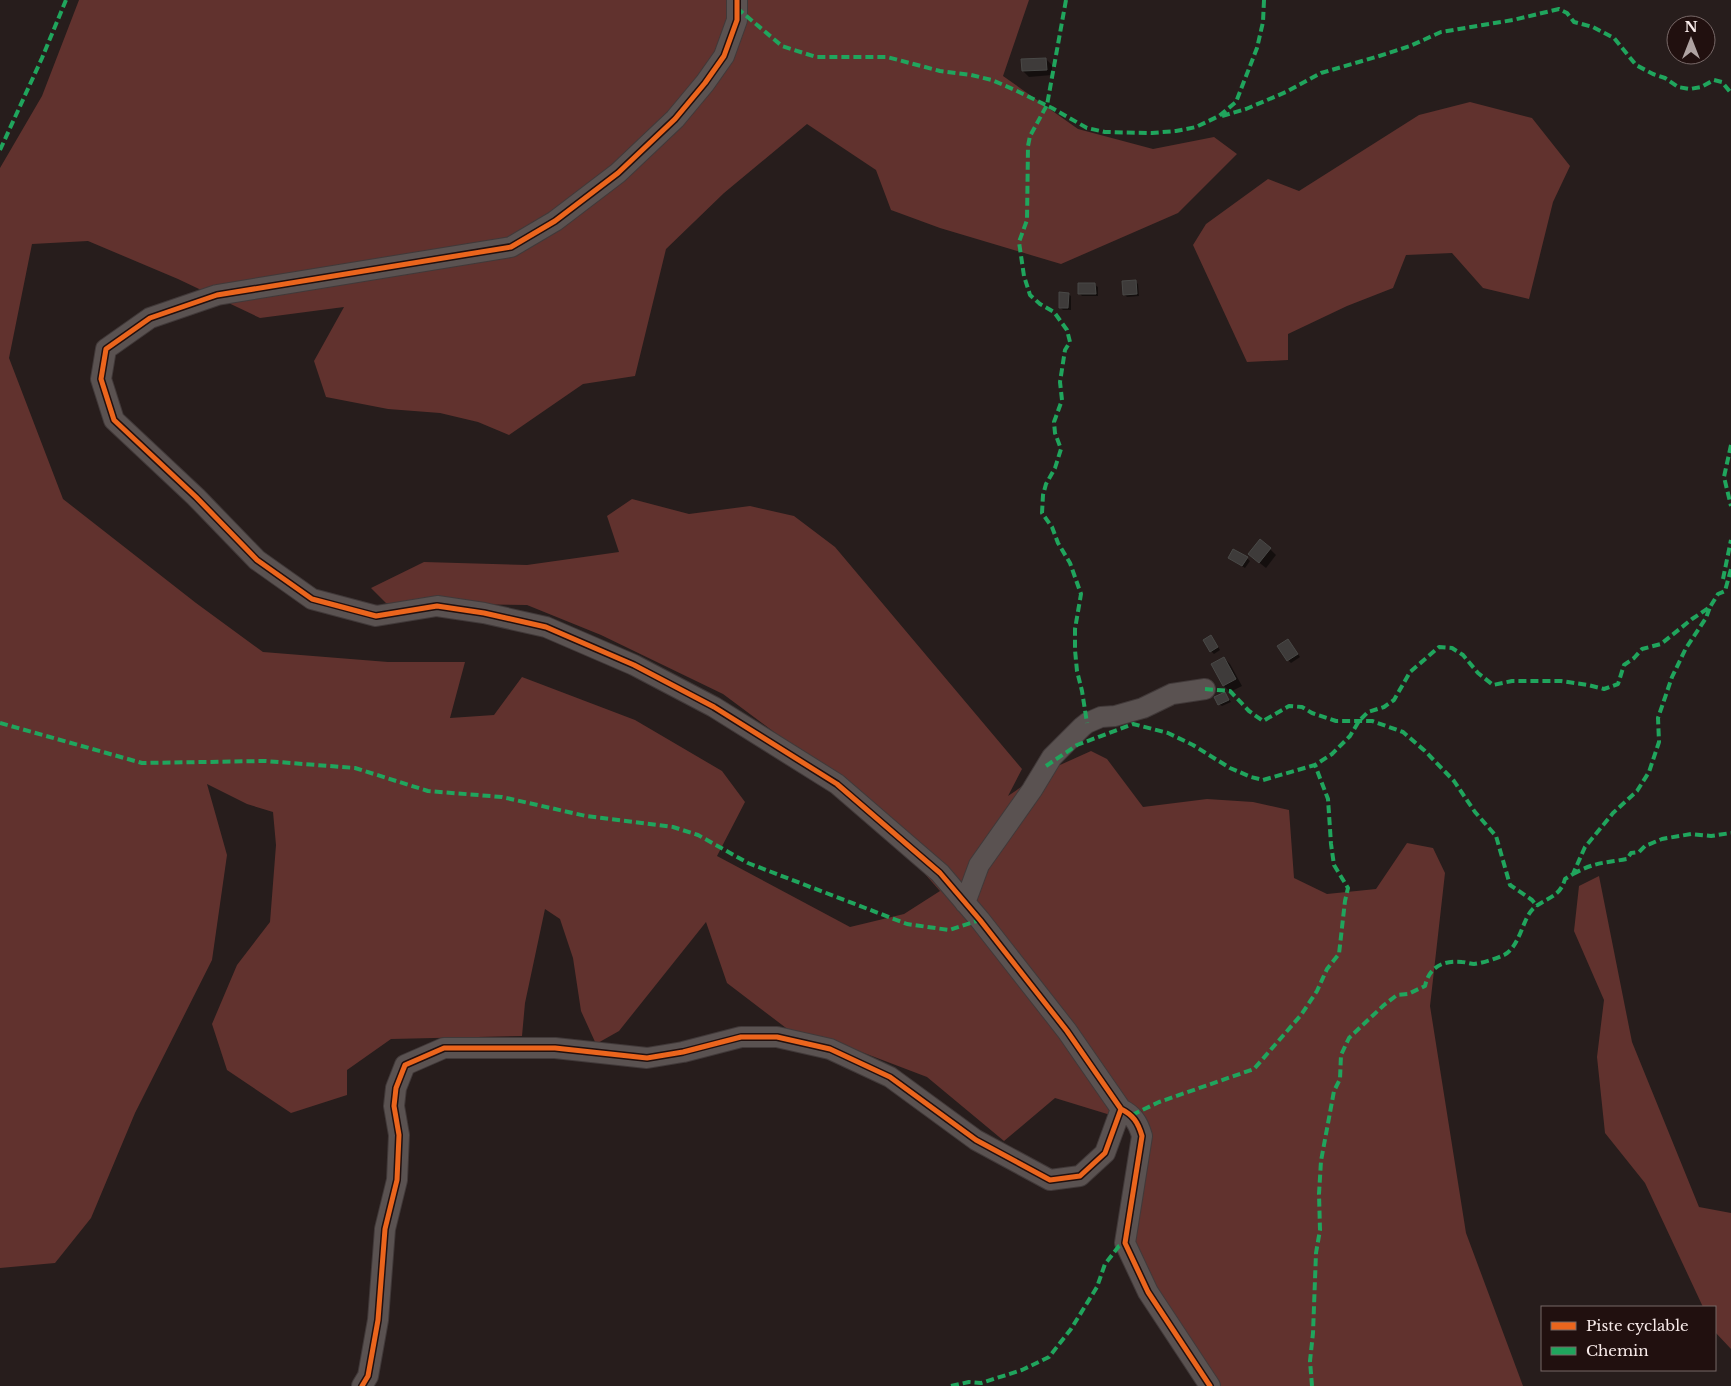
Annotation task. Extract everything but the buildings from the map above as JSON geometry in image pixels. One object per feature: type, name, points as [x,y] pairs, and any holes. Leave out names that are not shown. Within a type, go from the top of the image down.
[{"type":"street","points":[[737,0],[737,20],[724,56],[706,83],[675,119],[618,173],[555,221],[511,247],[217,295],[150,318],[106,349],[101,379],[114,420],[196,497],[258,560],[312,599],[376,616],[436,606],[484,613],[546,627],[634,665],[714,707],[838,784],[940,873],[1067,1032],[1121,1109],[1132,1115],[1139,1127],[1142,1136],[1125,1243],[1148,1292],[1210,1386]]},
{"type":"street","points":[[965,903],[978,866],[1032,790],[1052,757],[1082,727],[1101,717],[1115,716],[1144,708],[1172,694],[1205,689]]},
{"type":"street","points":[[362,1386],[368,1376],[378,1320],[385,1229],[397,1180],[398,1135],[394,1106],[396,1088],[405,1065],[444,1048],[555,1048],[647,1058],[682,1052],[741,1037],[776,1037],[830,1049],[890,1077],[976,1140],[1050,1180],[1080,1176],[1105,1154],[1121,1109]]},
{"type":"shaded area","points":[[79,0],[1029,0],[1003,76],[1078,129],[1153,149],[1214,137],[1237,154],[1178,213],[1061,264],[940,228],[891,210],[876,170],[807,124],[724,193],[666,249],[635,376],[583,384],[509,435],[478,422],[440,413],[388,409],[326,397],[314,361],[344,307],[260,318],[178,279],[88,241],[32,244],[9,358],[63,499],[196,603],[263,652],[388,662],[465,662],[450,718],[494,715],[522,677],[635,720],[722,771],[745,802],[717,856],[850,927],[904,914],[940,891],[848,787],[723,694],[601,635],[527,605],[386,603],[371,588],[424,562],[527,565],[619,552],[607,516],[632,499],[689,514],[750,506],[794,516],[835,547],[1022,769],[1008,796],[1040,774],[1091,751],[1107,759],[1143,807],[1207,799],[1253,802],[1289,810],[1294,878],[1327,894],[1376,889],[1407,843],[1433,848],[1445,873],[1430,1006],[1466,1233],[1523,1386],[1201,1386],[1150,1314],[1122,1256],[1132,1146],[1130,1121],[1055,1098],[1004,1141],[927,1077],[822,1037],[790,1031],[727,983],[706,922],[619,1031],[596,1044],[581,1011],[573,958],[560,919],[545,909],[525,1003],[522,1036],[391,1039],[347,1070],[347,1095],[291,1113],[227,1070],[212,1024],[237,965],[270,922],[276,845],[273,812],[247,804],[207,784],[227,855],[212,960],[135,1113],[91,1218],[55,1263],[0,1268],[0,168],[42,96]]},
{"type":"shaded area","points":[[1470,102],[1532,118],[1570,166],[1553,202],[1529,299],[1483,288],[1452,253],[1406,255],[1393,288],[1347,306],[1288,334],[1288,360],[1247,362],[1193,245],[1206,224],[1268,179],[1299,191],[1419,115]]},
{"type":"shaded area","points":[[1599,876],[1632,1042],[1699,1207],[1731,1213],[1731,1349],[1716,1333],[1716,1306],[1703,1306],[1645,1183],[1605,1133],[1597,1057],[1604,1000],[1574,931],[1579,886]]},
{"type":"marked path","points":[[0,150],[66,0]]},
{"type":"marked path","points":[[1066,0],[1047,105],[1030,136],[1028,146],[1027,220],[1019,242],[1024,276],[1030,295],[1040,304],[1054,312],[1067,330],[1070,342],[1065,350],[1060,382],[1062,400],[1054,422],[1055,433],[1061,449],[1055,468],[1046,484],[1042,513],[1052,527],[1058,543],[1070,563],[1081,594],[1075,629],[1075,650],[1087,723]]},
{"type":"marked path","points":[[737,8],[782,46],[816,57],[887,57],[940,71],[971,75],[992,80],[1015,90],[1087,128],[1105,132],[1152,133],[1196,127],[1219,116],[1236,102],[1257,48],[1263,22],[1264,0]]},
{"type":"marked path","points":[[1222,116],[1246,109],[1286,92],[1321,73],[1410,46],[1441,32],[1513,20],[1559,9],[1567,13],[1574,22],[1593,27],[1614,38],[1636,65],[1665,78],[1678,87],[1690,89],[1701,87],[1714,80],[1722,82],[1731,93]]},
{"type":"marked path","points":[[1731,445],[1724,477],[1731,506]]},
{"type":"marked path","points":[[1723,579],[1731,540]]},
{"type":"marked path","points":[[1046,766],[1077,745],[1133,724],[1168,733],[1193,745],[1230,768],[1263,780],[1315,765],[1332,754],[1350,736],[1359,721],[1368,712],[1384,707],[1394,700],[1410,672],[1439,647],[1452,648],[1463,655],[1478,673],[1493,685],[1512,681],[1561,681],[1604,689],[1618,684],[1624,665],[1642,649],[1661,644],[1710,607],[1718,594],[1725,591],[1731,569]]},
{"type":"marked path","points":[[1312,1386],[1310,1361],[1316,1253],[1320,1230],[1319,1194],[1321,1161],[1334,1091],[1340,1079],[1341,1055],[1349,1038],[1397,995],[1408,994],[1425,986],[1430,974],[1438,966],[1449,962],[1481,963],[1510,951],[1527,917],[1535,907],[1560,890],[1565,879],[1573,874],[1585,847],[1613,813],[1637,791],[1649,772],[1659,742],[1658,718],[1672,677],[1686,648],[1706,618],[1710,607]]},
{"type":"marked path","points":[[1205,689],[1230,691],[1249,711],[1263,721],[1289,706],[1302,707],[1312,713],[1336,721],[1372,721],[1403,732],[1425,751],[1454,781],[1475,812],[1496,836],[1510,885],[1532,900],[1537,906]]},
{"type":"marked path","points":[[0,723],[142,763],[265,761],[355,768],[428,791],[502,797],[586,816],[673,827],[698,835],[748,863],[907,924],[949,930],[980,920]]},
{"type":"marked path","points":[[1132,1115],[1159,1102],[1254,1069],[1301,1015],[1317,991],[1327,969],[1339,954],[1348,888],[1334,865],[1328,799],[1315,765]]},
{"type":"marked path","points":[[1573,874],[1594,865],[1627,859],[1631,853],[1639,852],[1645,846],[1662,839],[1691,834],[1711,836],[1731,833]]},
{"type":"marked path","points":[[951,1386],[969,1382],[981,1383],[1022,1370],[1049,1357],[1071,1329],[1097,1287],[1105,1264],[1119,1246],[1125,1243]]},
{"type":"cycle path","points":[[737,0],[737,20],[724,56],[705,83],[675,119],[618,173],[555,221],[511,247],[217,295],[150,318],[106,349],[101,379],[114,420],[196,497],[257,560],[312,599],[376,616],[437,606],[484,613],[546,627],[634,665],[714,707],[837,784],[940,873],[980,920],[1067,1031],[1121,1109],[1132,1116],[1137,1123],[1142,1136],[1125,1243],[1148,1292],[1210,1386]]},
{"type":"cycle path","points":[[362,1386],[368,1376],[378,1320],[385,1229],[397,1180],[399,1135],[394,1106],[396,1088],[405,1065],[444,1048],[555,1048],[647,1058],[683,1052],[741,1037],[777,1037],[830,1049],[890,1077],[976,1140],[1050,1180],[1080,1176],[1105,1153],[1121,1109]]}]
